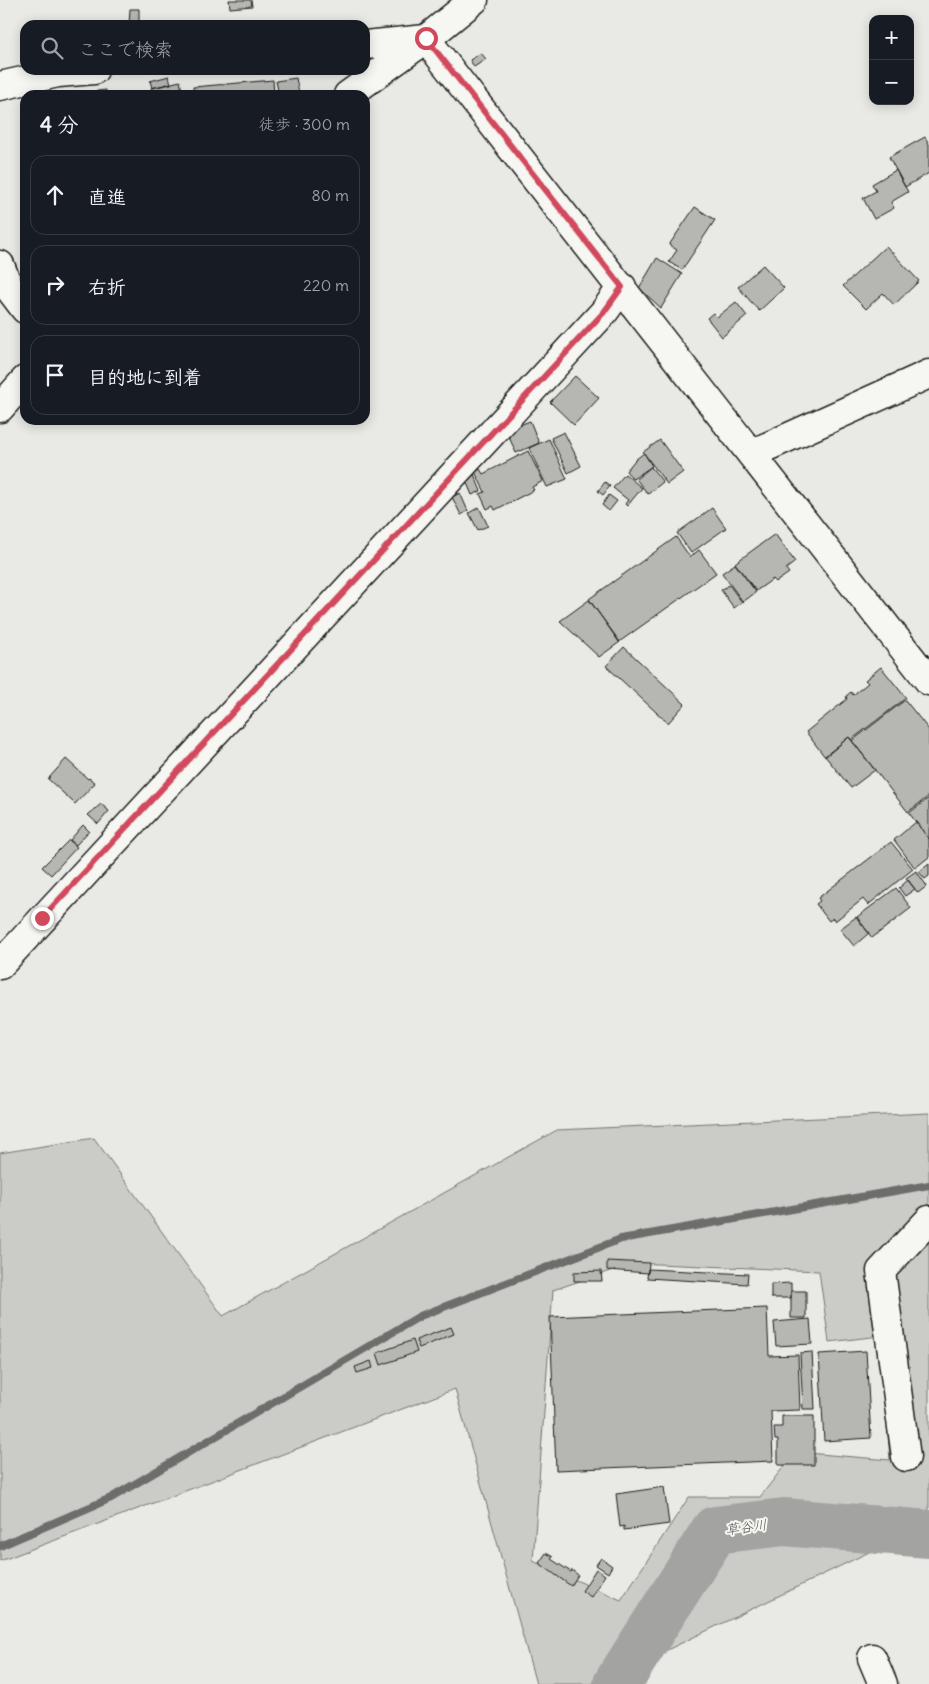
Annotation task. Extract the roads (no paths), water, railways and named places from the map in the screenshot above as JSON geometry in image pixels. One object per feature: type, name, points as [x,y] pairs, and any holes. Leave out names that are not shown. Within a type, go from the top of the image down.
[{"type":"street","points":[[355,90],[474,0]]},
{"type":"street","points":[[370,44],[426,38]]},
{"type":"street","points":[[426,38],[929,681]]},
{"type":"street","points":[[0,86],[49,75]]},
{"type":"street","points":[[0,265],[9,288],[20,302]]},
{"type":"street","points":[[0,965],[604,312],[622,287]]},
{"type":"street","points":[[751,454],[929,374]]},
{"type":"street","points":[[0,408],[20,386]]},
{"type":"street","points":[[906,1457],[881,1271],[929,1220]]},
{"type":"street","points":[[872,1658],[882,1684]]},
{"type":"waterway","points":[[0,1546],[111,1498],[420,1316],[621,1239],[929,1185]]},
{"type":"waterway","name":"草谷川","points":[[617,1684],[715,1530],[784,1522],[929,1534]]}]
